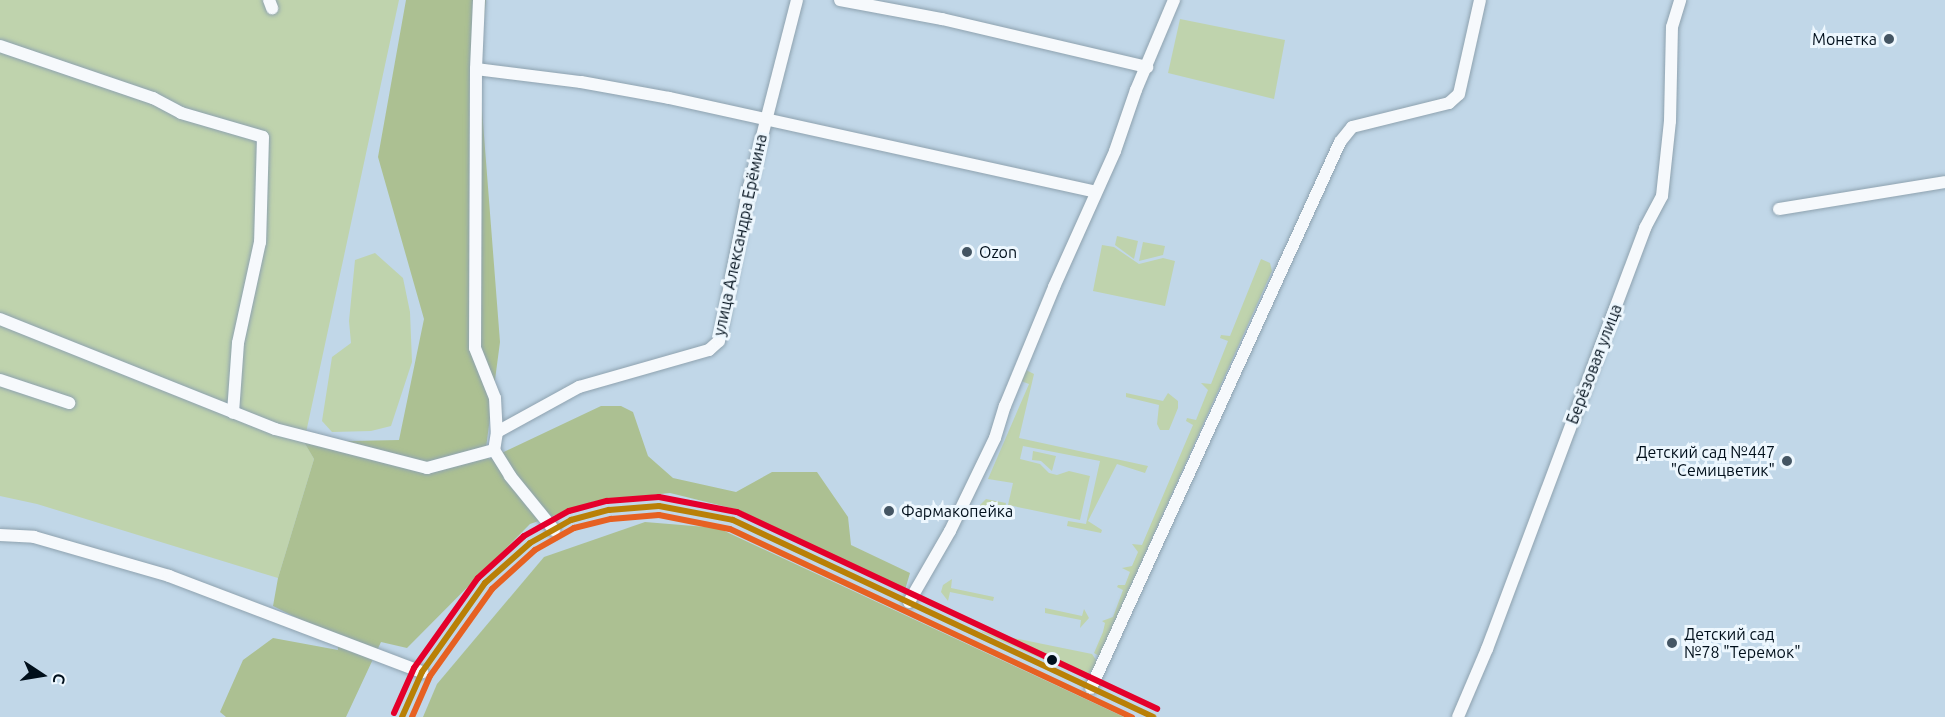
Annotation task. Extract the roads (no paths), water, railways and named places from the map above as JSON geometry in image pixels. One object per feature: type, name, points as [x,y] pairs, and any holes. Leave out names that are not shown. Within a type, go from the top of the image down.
[{"type":"street","points":[[479,0],[476,69],[475,348],[495,398],[497,432],[495,450],[510,476],[554,530]]},
{"type":"street","name":"улица Александра Ерёмина","points":[[497,432],[579,387],[710,350],[719,341],[765,119],[797,0]]},
{"type":"street","points":[[840,0],[942,19],[1147,67]]},
{"type":"street","points":[[909,602],[950,531],[995,438],[1005,406],[1095,192],[1115,151],[1136,90],[1174,0]]},
{"type":"street","points":[[1091,688],[1340,142],[1352,127],[1449,103],[1460,94],[1480,0]]},
{"type":"street","name":"Берёзовая улица","points":[[1458,717],[1487,649],[1645,228],[1662,196],[1670,121],[1672,27],[1680,0]]},
{"type":"street","points":[[0,46],[153,98],[181,112],[264,136],[260,242],[238,343],[233,412]]},
{"type":"street","points":[[476,69],[581,82],[765,119],[1095,192]]},
{"type":"street","points":[[1779,209],[1945,182]]},
{"type":"street","points":[[0,319],[275,429],[426,468],[495,450]]},
{"type":"street","points":[[0,380],[69,403]]},
{"type":"street","points":[[0,535],[34,537],[169,576],[422,672]]},
{"type":"place","name":"Монетка","points":[[1889,39]]},
{"type":"place","name":"Ozon","points":[[967,252]]},
{"type":"place","name":"Детский сад №447 \"Семицветик\"","points":[[1787,461]]},
{"type":"place","name":"Фармакопейка","points":[[889,511]]},
{"type":"place","name":"Детский сад №78 \"Теремок\"","points":[[1672,643]]}]
